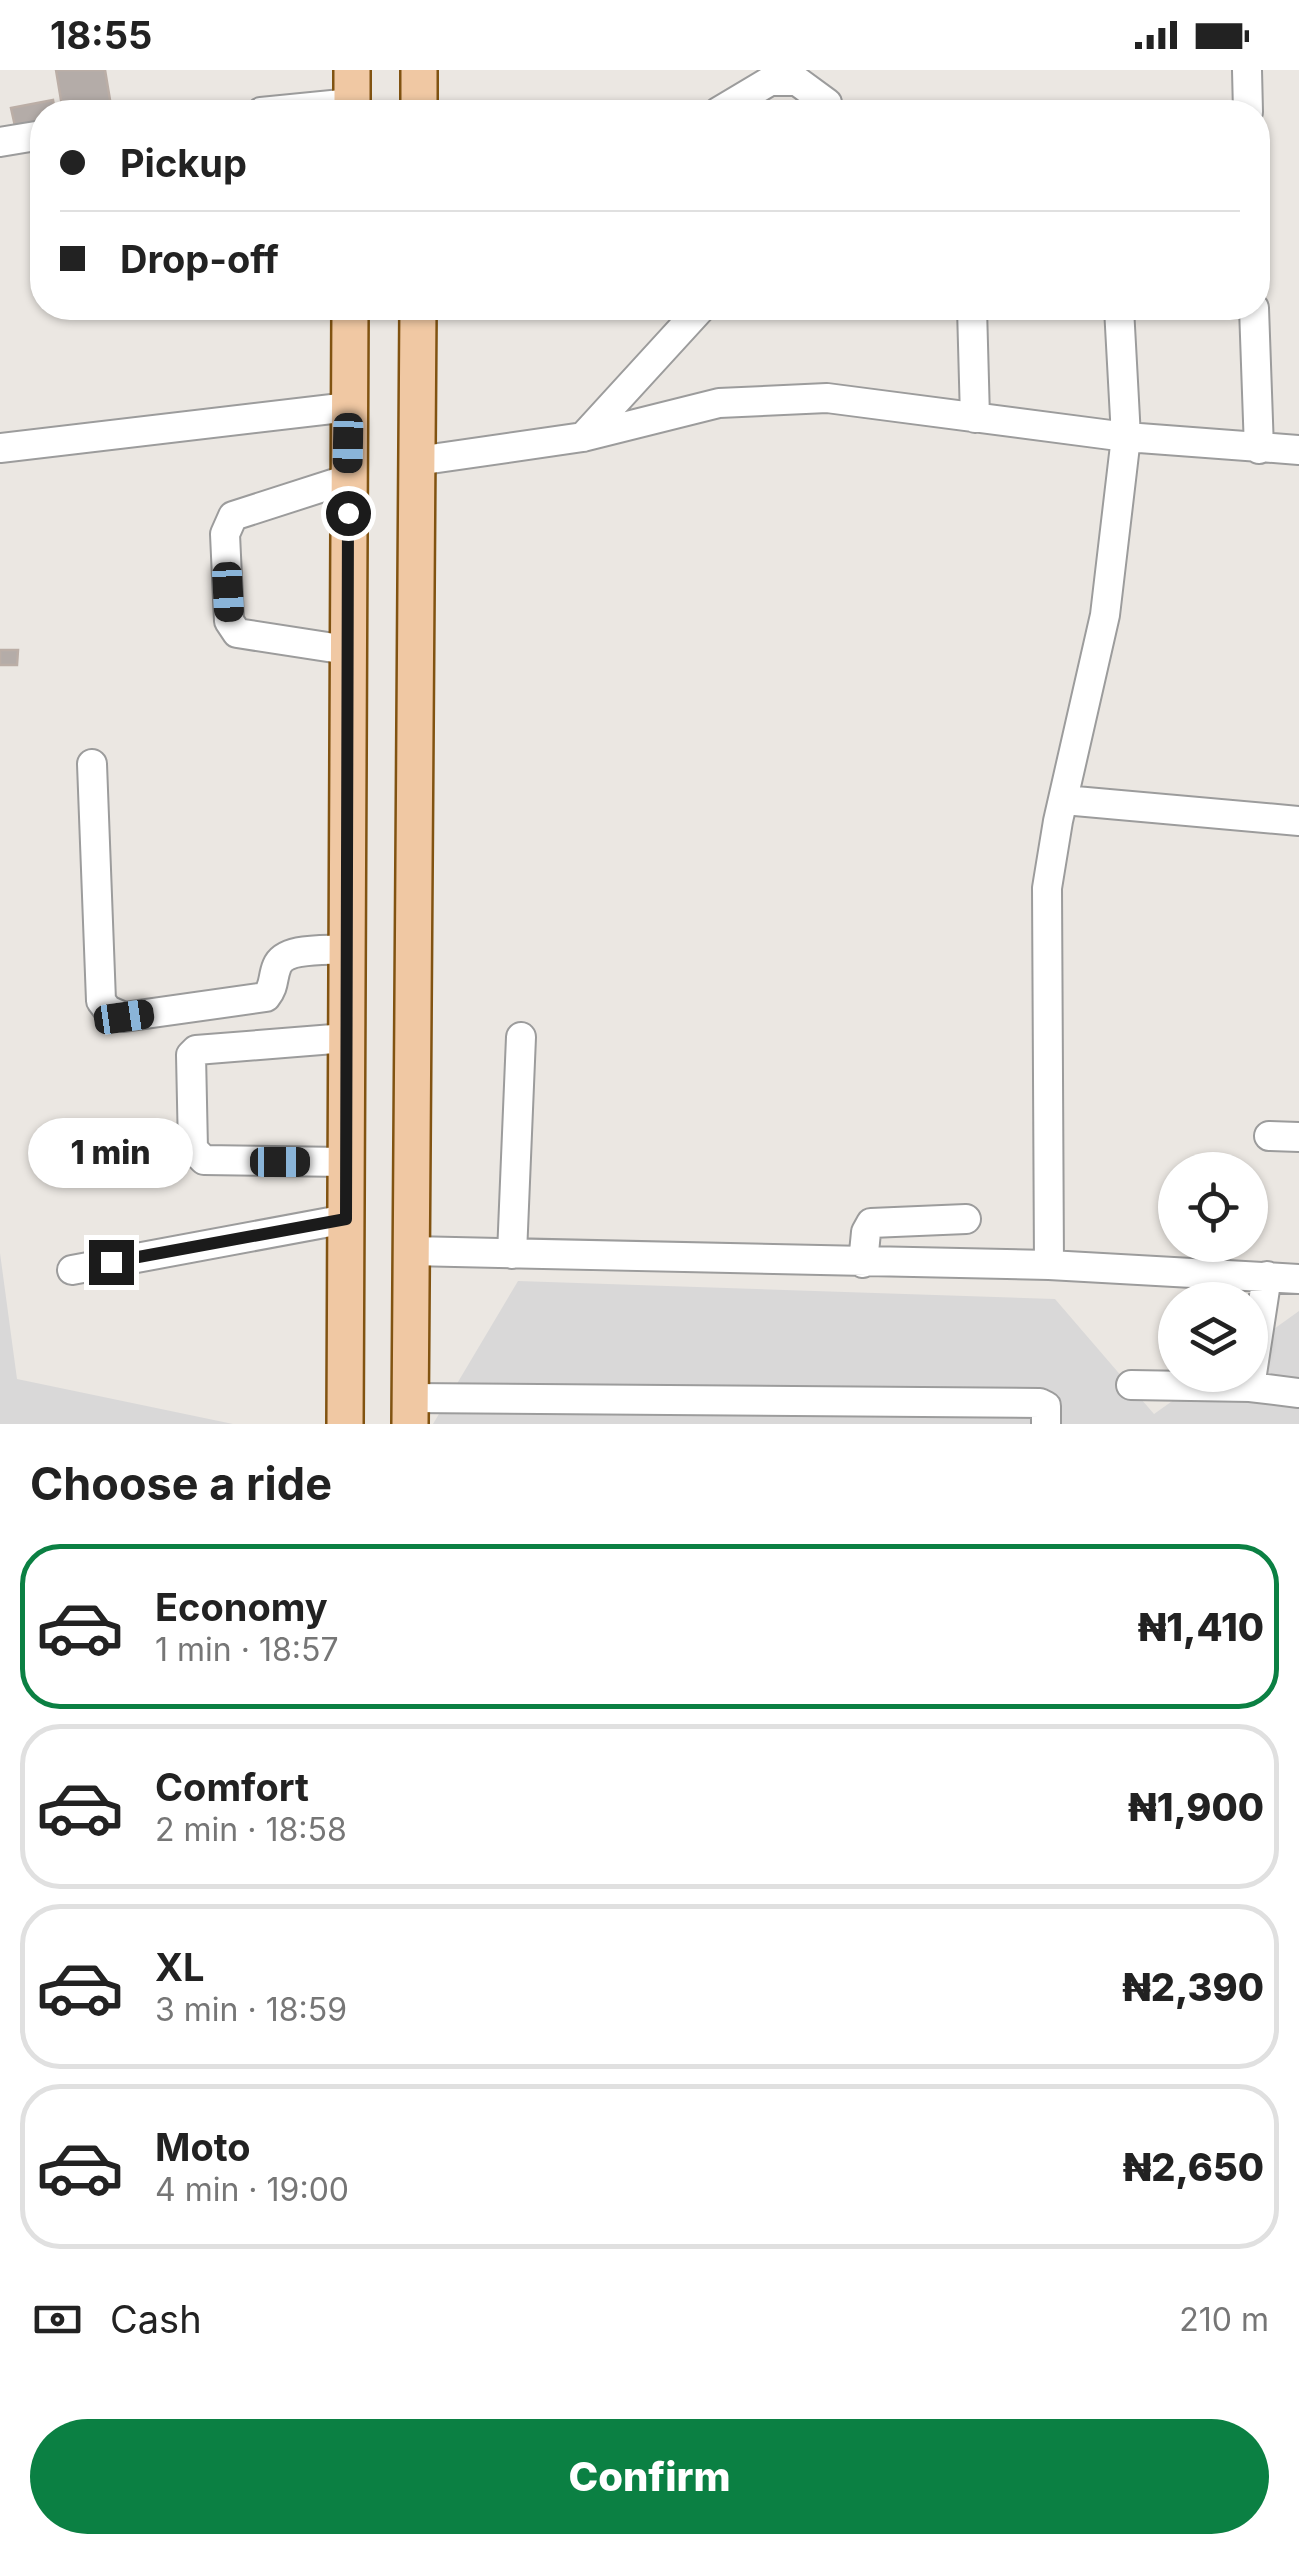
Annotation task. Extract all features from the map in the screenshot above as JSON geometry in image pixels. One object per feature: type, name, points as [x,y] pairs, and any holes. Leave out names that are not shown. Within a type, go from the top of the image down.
[{"type":"main road","points":[[419,70],[419,100]]},
{"type":"main road","points":[[345,1424],[350,320]]},
{"type":"main road","points":[[410,1411],[418,320]]},
{"type":"street","points":[[1247,70],[1248,100]]},
{"type":"street","points":[[738,100],[770,81],[798,82],[824,100]]},
{"type":"street","points":[[325,100],[352,95]]},
{"type":"street","points":[[0,142],[30,137]]},
{"type":"street","points":[[583,437],[690,320]]},
{"type":"street","points":[[972,320],[976,418]]},
{"type":"street","points":[[1049,1265],[1047,888],[1058,821],[1105,614],[1126,438],[1121,320]]},
{"type":"street","points":[[1254,320],[1258,449]]},
{"type":"street","points":[[416,461],[583,437],[719,403],[827,398],[1126,438],[1299,450]]},
{"type":"street","points":[[0,448],[349,407]]},
{"type":"street","points":[[347,650],[237,633],[230,621],[225,534],[233,516],[348,479]]},
{"type":"street","points":[[92,764],[102,1001],[108,1010],[124,1017],[266,997],[275,986],[276,967],[282,958],[346,949]]},
{"type":"street","points":[[1064,800],[1299,821]]},
{"type":"street","points":[[512,1254],[521,1037]]},
{"type":"street","points":[[346,1038],[196,1050],[191,1055],[193,1149],[204,1160],[346,1162]]},
{"type":"street","points":[[1269,1136],[1299,1137]]},
{"type":"street","points":[[72,1270],[346,1219]]},
{"type":"street","points":[[863,1262],[866,1232],[871,1224],[966,1219]]},
{"type":"street","points":[[411,1251],[1049,1265],[1299,1279]]},
{"type":"street","points":[[1266,1282],[1267,1276]]},
{"type":"street","points":[[1131,1385],[1158,1386]]},
{"type":"street","points":[[1268,1390],[1299,1393]]},
{"type":"street","points":[[410,1411],[1040,1403],[1046,1406],[1046,1424]]},
{"type":"shaded area","points":[[0,1253],[17,1379],[233,1424],[0,1424]]},
{"type":"shaded area","points":[[518,1281],[1055,1299],[1154,1414],[1185,1392],[1268,1392],[1268,1333],[1299,1311],[1299,1424],[433,1424]]},
{"type":"building","points":[[56,70],[105,70],[110,100],[61,100]]},
{"type":"building","points":[[30,104],[30,123],[15,126],[11,108]]},
{"type":"building","points":[[0,650],[18,650],[17,665],[0,665]]},
{"type":"route","points":[[111,1262],[346,1219],[348,513]]}]
